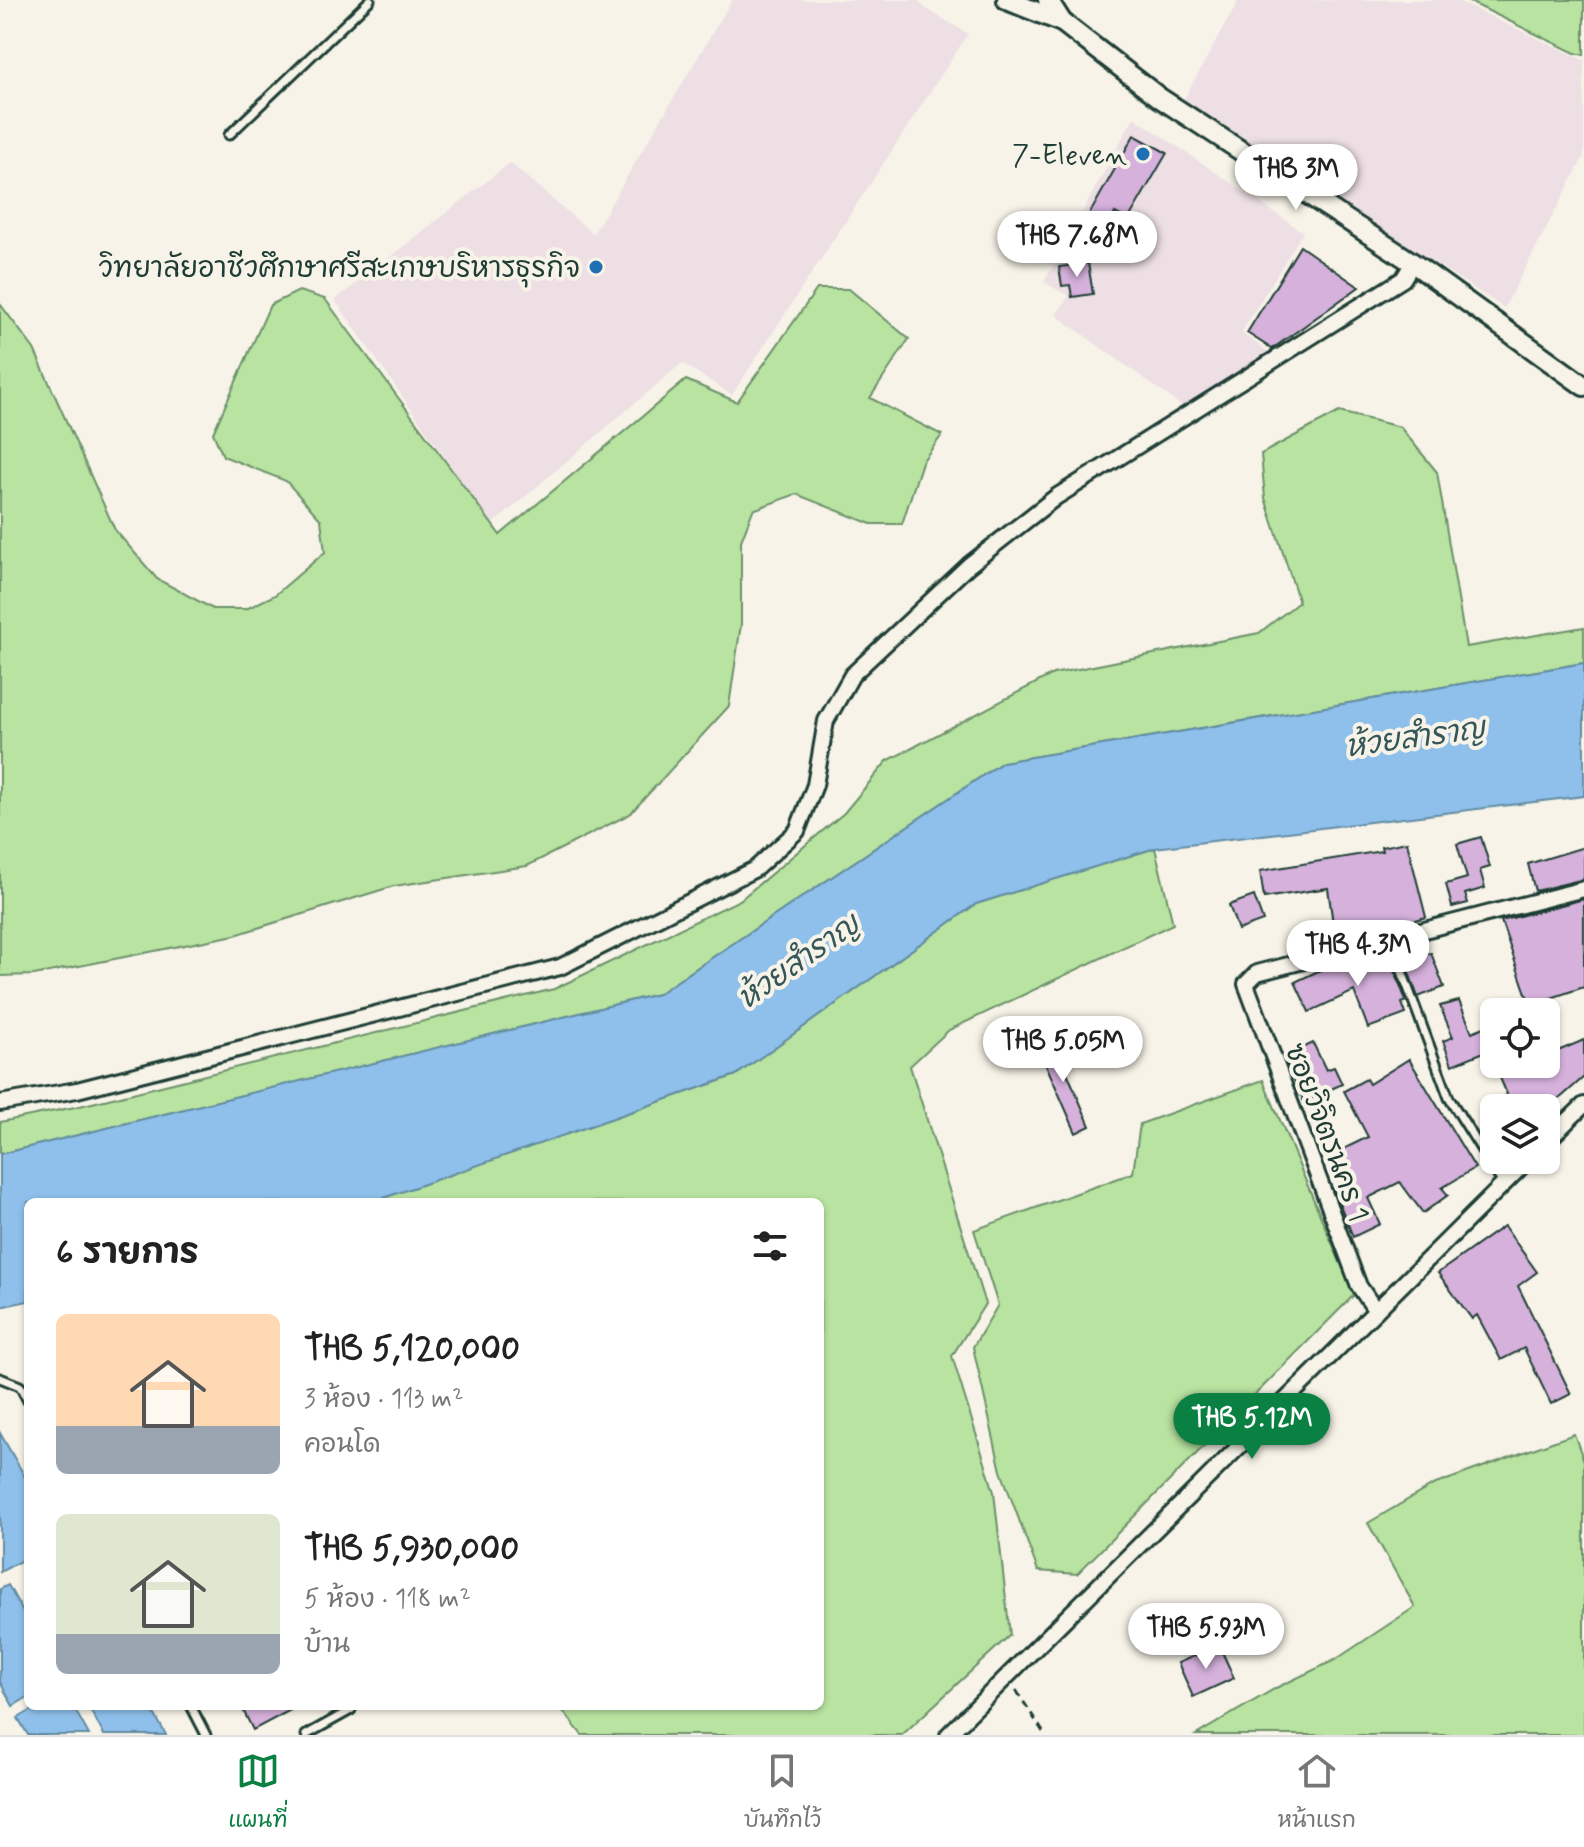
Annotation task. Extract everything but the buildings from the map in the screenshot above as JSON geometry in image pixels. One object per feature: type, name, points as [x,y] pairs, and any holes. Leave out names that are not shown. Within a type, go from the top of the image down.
[{"type":"street","points":[[1007,0],[1062,22],[1160,98],[1413,263],[1584,386]]},
{"type":"street","points":[[1048,0],[1062,22]]},
{"type":"street","points":[[0,1103],[77,1090],[560,967],[755,869],[797,831],[815,785],[826,721],[852,675],[969,565],[1056,497],[1403,279],[1413,263]]},
{"type":"street","name":"ซอยวิจิตรนคร 1","points":[[1376,1311],[1359,1286],[1246,984],[1257,973],[1584,889]]},
{"type":"street","points":[[1560,1128],[1584,1105]]},
{"type":"street","points":[[948,1735],[1513,1174]]},
{"type":"lane","points":[[229,135],[370,0]]},
{"type":"lane","points":[[1390,939],[1449,1098],[1503,1184]]},
{"type":"lane","points":[[0,1378],[20,1386],[24,1394]]},
{"type":"lane","points":[[193,1710],[206,1735]]},
{"type":"lane","points":[[306,1735],[351,1710]]},
{"type":"path","points":[[1007,1677],[1045,1735]]},
{"type":"shaded area","name":"วิทยาลัยอาชีวศึกษาศรีสะเกษบริหารธุรกิจ","points":[[732,0],[918,0],[925,8],[968,34],[732,395],[682,363],[492,525],[335,300],[510,163],[593,234]]},
{"type":"shaded area","points":[[1239,0],[1455,0],[1584,60],[1584,157],[1504,308],[1184,99]]},
{"type":"shaded area","points":[[1134,117],[1303,232],[1241,333],[1270,353],[1183,407],[1056,315],[1069,296],[1044,282]]},
{"type":"green space","points":[[1466,0],[1584,0],[1584,55],[1575,53]]},
{"type":"green space","points":[[817,289],[849,289],[909,339],[870,398],[942,435],[922,462],[902,524],[871,524],[796,494],[753,510],[741,541],[741,624],[729,706],[630,814],[527,866],[394,886],[235,935],[34,975],[0,976],[0,304],[34,349],[115,530],[157,579],[213,609],[246,609],[275,595],[325,552],[321,520],[286,481],[223,456],[213,433],[270,305],[299,291],[325,299],[500,535],[686,380],[737,402]]},
{"type":"green space","points":[[1339,412],[1400,427],[1437,472],[1466,647],[1584,627],[1584,663],[1003,762],[658,994],[0,1154],[0,1122],[80,1106],[554,989],[740,900],[844,813],[887,761],[1053,674],[1259,633],[1299,602],[1265,498],[1261,454]]},
{"type":"green space","points":[[1155,848],[1173,924],[949,1030],[910,1066],[985,1304],[952,1356],[994,1492],[1010,1635],[902,1735],[582,1735],[562,1710],[824,1710],[824,1198],[383,1198],[736,1075],[976,904]]},
{"type":"green space","points":[[1263,1080],[1354,1295],[1077,1574],[1038,1571],[1001,1471],[973,1347],[998,1305],[974,1230],[1133,1173],[1140,1124]]},
{"type":"green space","points":[[1574,1434],[1584,1461],[1584,1735],[1196,1735],[1276,1688],[1335,1660],[1415,1607],[1368,1523],[1433,1485]]},
{"type":"water","name":"ห้วยสำราญ","points":[[1584,663],[1584,796],[1155,848],[976,904],[736,1075],[383,1198],[24,1198],[24,1302],[0,1307],[0,1154],[658,994],[1003,762]]},
{"type":"water","points":[[0,1433],[24,1475],[24,1559],[0,1572]]},
{"type":"water","points":[[8,1585],[24,1614],[24,1699],[13,1706],[0,1682],[0,1589]]},
{"type":"water","points":[[32,1710],[75,1710],[89,1735],[28,1735],[18,1718]]},
{"type":"water","points":[[90,1710],[152,1710],[166,1735],[104,1735]]},
{"type":"place","name":"7-Eleven","points":[[1143,154]]},
{"type":"place","name":"วิทยาลัยอาชีวศึกษาศรีสะเกษบริหารธุรกิจ","points":[[596,267]]}]
